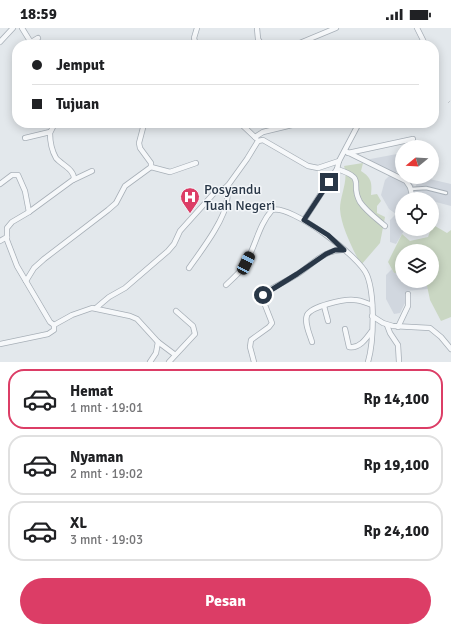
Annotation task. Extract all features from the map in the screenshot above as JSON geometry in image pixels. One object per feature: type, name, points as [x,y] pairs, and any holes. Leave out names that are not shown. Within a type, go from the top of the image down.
[{"type":"street","points":[[0,42],[13,28]]},
{"type":"street","points":[[22,28],[30,40]]},
{"type":"street","points":[[195,40],[197,28]]},
{"type":"street","points":[[257,28],[259,40]]},
{"type":"street","points":[[307,40],[336,28]]},
{"type":"street","points":[[417,28],[423,40]]},
{"type":"street","points":[[52,128],[50,132],[50,139],[55,155],[60,162],[72,172],[74,176],[73,180]]},
{"type":"street","points":[[143,128],[139,143],[140,148],[151,163],[151,167]]},
{"type":"street","points":[[245,128],[256,139],[263,140],[301,164],[312,168],[327,166],[339,161],[347,152],[356,128]]},
{"type":"street","points":[[96,308],[108,297],[125,288],[171,249],[180,231],[217,190],[225,188],[248,159],[256,139],[263,132],[280,128]]},
{"type":"street","points":[[25,138],[50,132]]},
{"type":"street","points":[[347,152],[413,139]]},
{"type":"street","points":[[347,152],[401,178],[408,183],[412,192]]},
{"type":"street","points":[[304,220],[337,169],[339,161]]},
{"type":"street","points":[[151,167],[170,172],[196,163]]},
{"type":"street","points":[[26,282],[34,268],[108,210],[116,203],[125,186],[151,167]]},
{"type":"street","points":[[337,169],[350,173],[354,177],[358,198],[361,204],[385,226]]},
{"type":"street","points":[[54,325],[50,322],[14,259],[7,238],[7,228],[9,224],[29,212],[73,180],[92,171]]},
{"type":"street","points":[[0,184],[12,175],[17,175],[25,191],[29,212]]},
{"type":"street","points":[[189,268],[222,215],[228,200],[225,188]]},
{"type":"street","points":[[226,285],[236,276],[246,263],[260,229],[272,210],[277,209],[304,220],[328,235],[366,272],[372,305],[368,362]]},
{"type":"street","points":[[0,241],[7,238]]},
{"type":"street","points":[[254,362],[250,347],[251,340],[269,327],[272,323],[263,300],[263,294],[297,274],[326,254],[335,250],[344,250]]},
{"type":"street","points":[[398,327],[408,306],[408,294]]},
{"type":"street","points":[[312,342],[306,317],[310,311],[324,306],[352,300],[362,301],[372,305]]},
{"type":"street","points":[[324,306],[328,321]]},
{"type":"street","points":[[54,325],[82,310],[96,308],[133,317],[158,342],[174,354]]},
{"type":"street","points":[[168,362],[174,354],[192,338],[195,332],[193,326],[176,311]]},
{"type":"street","points":[[372,316],[387,325],[433,330],[451,349]]},
{"type":"street","points":[[0,343],[48,334],[54,330],[54,325]]},
{"type":"street","points":[[387,325],[390,333],[398,345],[398,362]]},
{"type":"street","points":[[345,329],[347,344],[352,348],[361,344],[371,332]]},
{"type":"street","points":[[150,362],[156,353],[158,342]]},
{"type":"lane","points":[[411,189],[426,188],[446,193]]},
{"type":"path","points":[[448,103],[451,100]]},
{"type":"shaded area","points":[[395,154],[395,184],[412,184],[415,187],[417,184],[439,184],[439,181],[451,184],[451,206],[439,203],[439,192],[395,192],[395,213],[389,209],[381,195],[385,180],[390,175],[365,160]]},
{"type":"shaded area","points":[[395,215],[395,236],[401,236],[396,244],[390,242],[390,220]]},
{"type":"shaded area","points":[[392,269],[395,273],[395,288],[428,289],[406,291],[406,301],[400,313],[394,314],[386,299],[386,275]]},
{"type":"green space","points":[[363,163],[361,171],[370,181],[371,195],[377,194],[381,201],[377,206],[377,213],[385,217],[380,243],[361,265],[345,230],[341,216],[340,204],[345,182],[344,166]]},
{"type":"green space","points":[[439,228],[447,233],[451,230],[451,317],[441,321],[430,300],[427,288],[439,288],[439,244],[397,244],[401,236],[404,236],[410,241],[439,236]]},
{"type":"green space","points":[[395,248],[395,273],[388,262]]},
{"type":"place","name":"Posyandu Tuah Negeri","points":[[190,214]]},
{"type":"route","points":[[263,295],[301,272],[331,251],[344,250],[328,235],[304,220],[329,182]]}]
